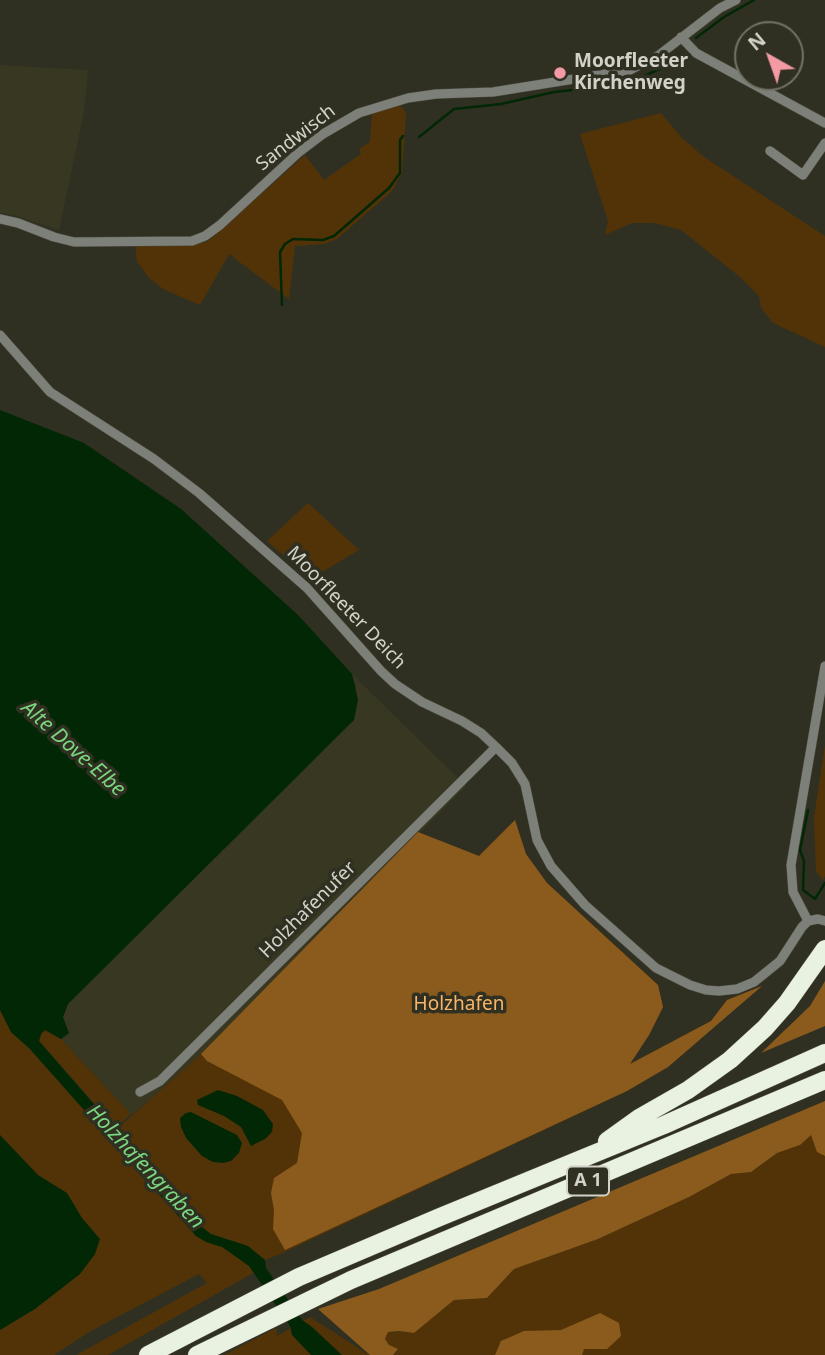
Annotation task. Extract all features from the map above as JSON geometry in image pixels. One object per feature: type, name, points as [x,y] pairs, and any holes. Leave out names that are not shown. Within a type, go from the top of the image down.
[{"type":"highway","points":[[582,1159],[639,1118],[688,1090],[730,1060],[782,1009],[825,949]]},
{"type":"highway","name":"A 1","points":[[148,1355],[281,1286],[825,1053]]},
{"type":"highway","name":"A 1","points":[[197,1355],[273,1316],[387,1264],[825,1080]]},
{"type":"street","name":"Sandwisch","points":[[0,219],[74,242],[192,241],[205,236],[220,225],[298,153],[323,134],[359,113],[408,98],[493,92],[620,72],[645,64],[720,8],[736,0]]},
{"type":"street","points":[[681,37],[696,53],[825,123]]},
{"type":"street","points":[[770,151],[803,175],[825,143]]},
{"type":"street","name":"Moorfleeter Deich","points":[[0,335],[50,392],[154,458],[200,494],[307,588],[381,671],[401,689],[462,721],[496,747],[512,763],[525,784],[537,840],[551,866],[585,905],[656,968],[706,990],[737,989],[754,982],[780,961],[808,921]]},
{"type":"street","points":[[825,666],[791,866],[793,892],[808,921],[825,921]]},
{"type":"street","name":"Holzhafenufer","points":[[140,1092],[160,1081],[496,747]]},
{"type":"shaded area","points":[[0,65],[88,70],[84,112],[59,230],[0,213]]},
{"type":"shaded area","points":[[352,674],[466,786],[201,1054],[132,1115],[61,1039],[68,1033],[63,1017],[67,1004],[353,720],[356,686]]},
{"type":"green space","points":[[397,105],[403,108],[406,114],[402,173],[392,191],[337,239],[324,244],[295,246],[289,299],[229,254],[200,305],[163,289],[148,277],[137,261],[135,246],[180,246],[207,242],[305,155],[324,180],[361,154],[359,149],[370,142],[372,112]]},
{"type":"green space","points":[[661,113],[681,137],[704,157],[825,236],[825,347],[773,323],[761,308],[759,296],[740,277],[681,230],[655,223],[632,223],[605,235],[608,221],[580,134]]},
{"type":"green space","points":[[308,503],[359,550],[310,579],[267,541]]},
{"type":"green space","points":[[825,745],[823,880],[816,872],[814,817]]},
{"type":"green space","name":"Holzhafen","points":[[515,820],[526,854],[547,883],[658,985],[663,1007],[630,1064],[711,1021],[727,1000],[762,986],[668,1067],[627,1091],[278,1255],[245,1263],[255,1272],[108,1355],[76,1355],[207,1283],[199,1274],[89,1332],[54,1355],[0,1355],[0,1010],[11,1032],[29,1048],[108,1137],[201,1054],[418,832],[479,856]]},
{"type":"green space","name":"Holzhafen","points":[[515,820],[526,854],[547,883],[658,985],[663,1007],[630,1064],[711,1021],[727,1000],[762,986],[668,1067],[627,1091],[285,1250],[273,1229],[271,1193],[274,1178],[297,1163],[302,1133],[282,1100],[207,1061],[201,1054],[418,832],[479,856]]},
{"type":"green space","points":[[825,981],[825,1026],[761,1053],[810,1006]]},
{"type":"green space","points":[[45,1030],[61,1039],[131,1114],[116,1128],[39,1041]]},
{"type":"green space","points":[[825,1101],[825,1156],[817,1152],[811,1135],[800,1145],[777,1153],[751,1172],[731,1174],[689,1197],[598,1239],[514,1269],[487,1298],[454,1300],[414,1333],[388,1332],[385,1339],[389,1345],[398,1349],[393,1355],[370,1355],[318,1309],[379,1289]]},
{"type":"green space","points":[[825,1128],[825,1355],[393,1355],[398,1349],[389,1346],[385,1339],[388,1332],[414,1333],[454,1300],[487,1298],[514,1269],[598,1239],[689,1197],[731,1174],[751,1172],[777,1153],[800,1145],[811,1134]]},
{"type":"green space","points":[[600,1313],[619,1323],[621,1336],[607,1349],[584,1349],[582,1355],[495,1355],[501,1341],[524,1331],[561,1330]]},
{"type":"green space","points":[[310,1317],[369,1355],[224,1355],[276,1328],[277,1336]]},
{"type":"water","points":[[0,410],[84,443],[181,509],[298,615],[352,674],[358,700],[354,720],[68,1004],[63,1017],[69,1033],[61,1039],[45,1030],[39,1041],[198,1224],[211,1234],[248,1246],[265,1260],[266,1268],[302,1320],[342,1355],[311,1355],[292,1335],[290,1326],[249,1266],[222,1247],[196,1236],[29,1048],[11,1032],[0,1010]]},
{"type":"water","points":[[218,1090],[237,1096],[263,1110],[273,1124],[272,1132],[251,1146],[241,1127],[198,1105],[197,1100]]},
{"type":"water","points":[[191,1112],[237,1135],[242,1143],[239,1153],[231,1161],[213,1162],[202,1156],[186,1138],[180,1118]]},
{"type":"water","points":[[0,1135],[38,1175],[67,1193],[82,1218],[100,1239],[95,1254],[80,1274],[35,1309],[0,1330]]},
{"type":"waterway","points":[[696,38],[724,17],[754,0]]},
{"type":"waterway","points":[[419,137],[454,109],[501,104],[554,92],[628,84],[659,69],[679,54]]},
{"type":"waterway","points":[[282,305],[280,252],[285,244],[293,239],[323,240],[334,236],[389,188],[400,173],[400,140],[403,136]]},
{"type":"waterway","points":[[808,810],[800,850],[804,861],[803,890],[815,899],[825,883]]},
{"type":"place","name":"Moorfleeter Kirchenweg","points":[[560,73]]},
{"type":"water label","name":"Alte Dove-Elbe","points":[[73,749]]},
{"type":"water label","name":"Holzhafengraben","points":[[145,1167]]}]
